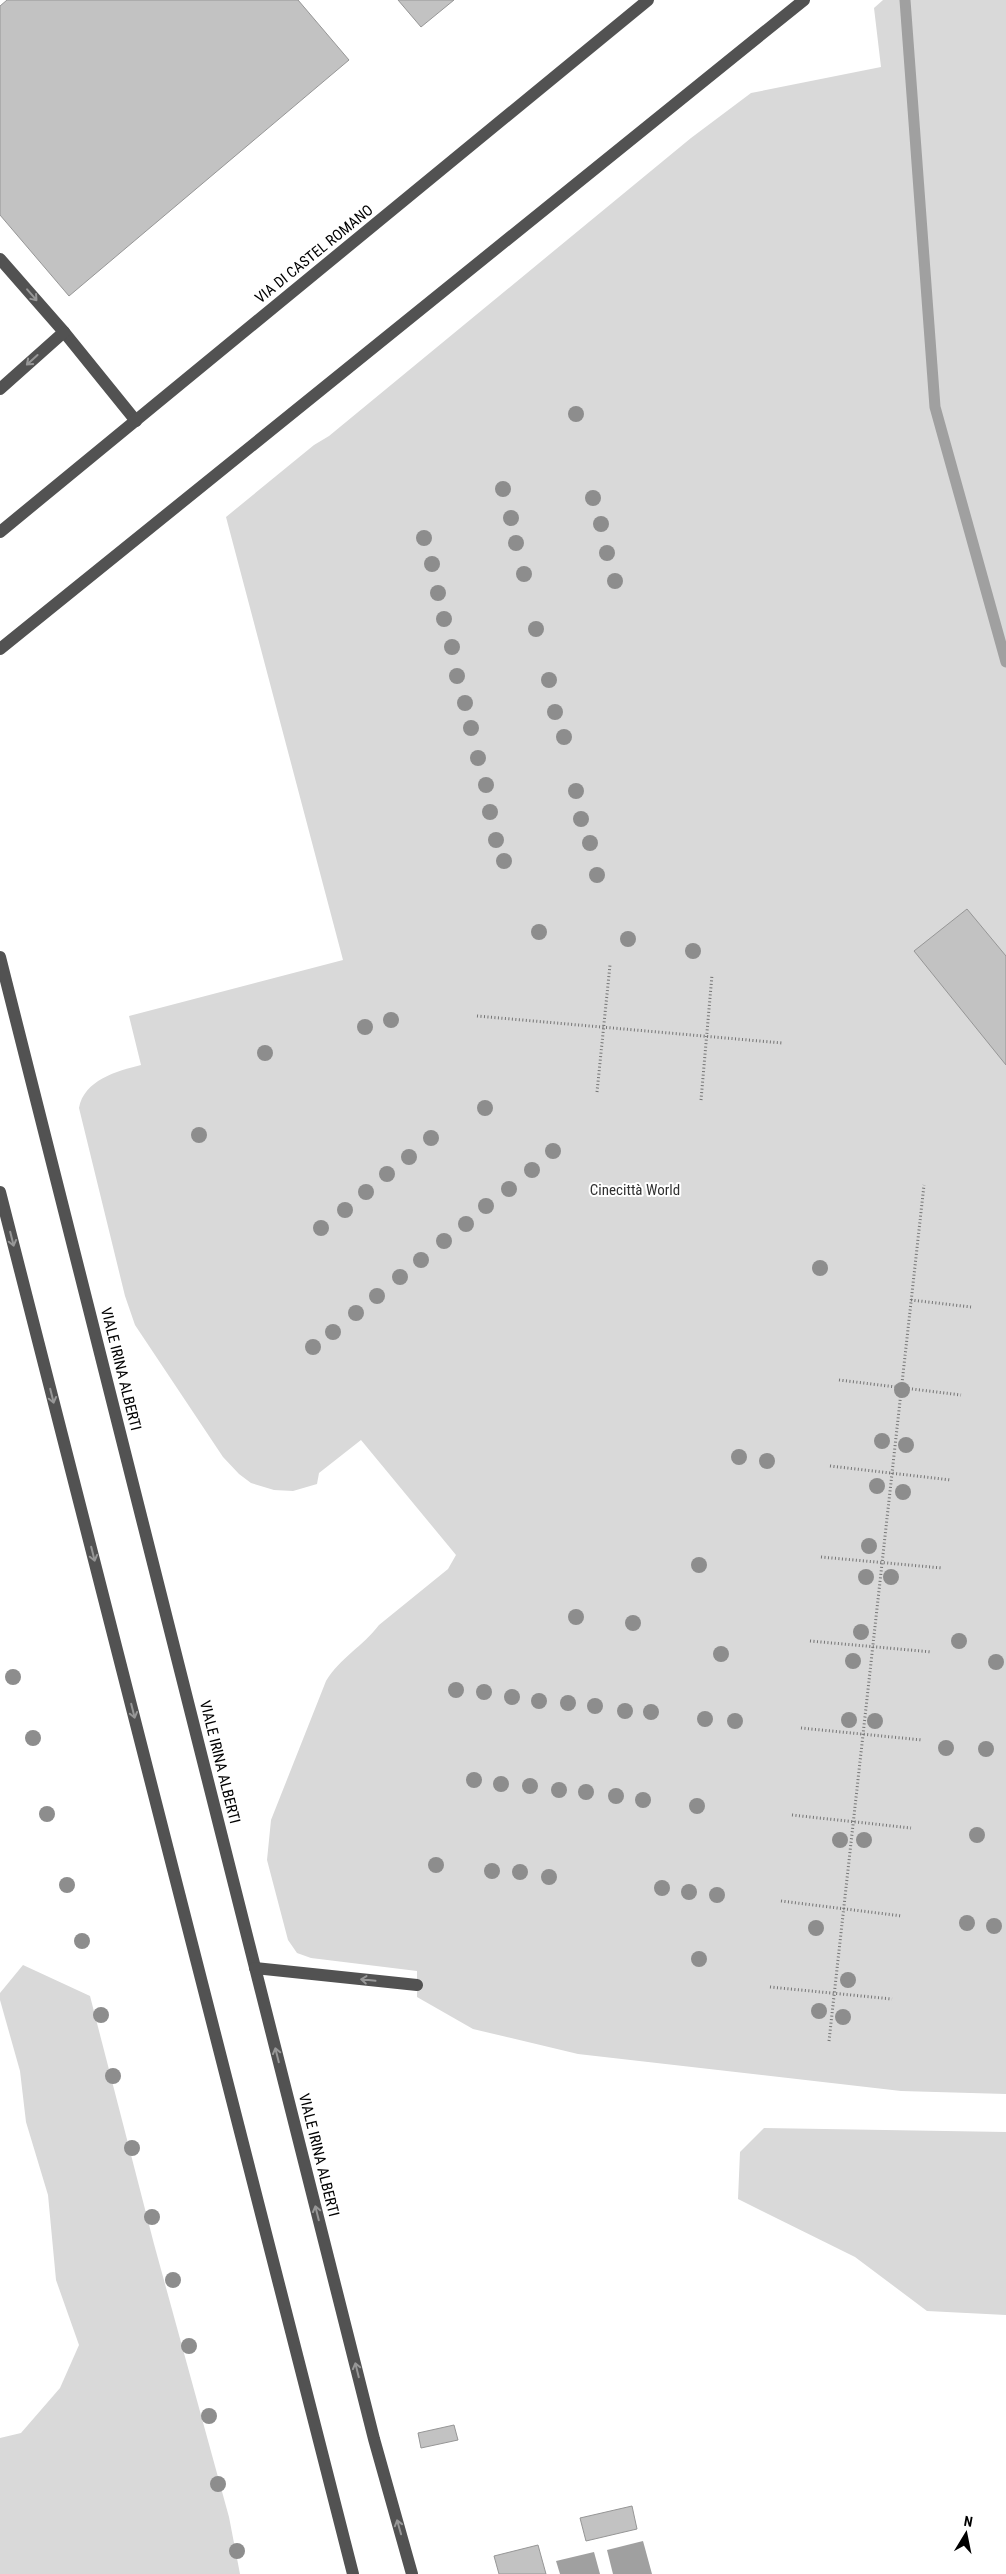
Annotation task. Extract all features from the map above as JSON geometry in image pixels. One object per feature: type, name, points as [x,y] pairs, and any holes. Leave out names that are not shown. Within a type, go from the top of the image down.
[{"type":"street","name":"VIA DI CASTEL ROMANO","points":[[0,532],[648,0]]},
{"type":"street","points":[[0,649],[804,0]]},
{"type":"street","points":[[1,262],[64,332],[136,421]]},
{"type":"street","points":[[0,389],[64,332]]},
{"type":"street","name":"VIALE IRINA ALBERTI","points":[[0,957],[372,2429],[412,2574]]},
{"type":"street","points":[[0,1192],[353,2574]]},
{"type":"street","points":[[255,1968],[417,1985]]},
{"type":"path","points":[[597,1092],[610,965]]},
{"type":"path","points":[[701,1100],[712,975]]},
{"type":"path","points":[[477,1016],[782,1043]]},
{"type":"path","points":[[829,2041],[924,1185]]},
{"type":"path","points":[[911,1300],[971,1307]]},
{"type":"path","points":[[839,1380],[961,1396]]},
{"type":"path","points":[[830,1466],[951,1480]]},
{"type":"path","points":[[821,1557],[942,1568]]},
{"type":"path","points":[[810,1640],[932,1652]]},
{"type":"path","points":[[801,1728],[922,1740]]},
{"type":"path","points":[[792,1815],[911,1828]]},
{"type":"path","points":[[781,1900],[902,1916]]},
{"type":"path","points":[[770,1986],[892,1999]]},
{"type":"green space","name":"Cinecittà World","points":[[883,0],[1006,0],[1006,2094],[901,2091],[578,2054],[473,2029],[417,1997],[417,1971],[311,1958],[297,1953],[288,1940],[267,1860],[271,1820],[326,1681],[338,1665],[379,1625],[448,1569],[456,1555],[361,1440],[319,1473],[317,1484],[293,1491],[274,1490],[251,1483],[239,1474],[223,1457],[135,1325],[125,1296],[79,1108],[87,1090],[94,1084],[112,1074],[141,1065],[129,1016],[343,960],[226,517],[314,445],[329,436],[691,138],[751,93],[881,67],[874,8]]},
{"type":"green space","points":[[23,1965],[90,1996],[154,2244],[229,2517],[240,2574],[0,2574],[0,2438],[21,2433],[60,2388],[79,2345],[56,2280],[48,2195],[26,2122],[20,2071],[0,2000],[0,1993]]},
{"type":"green space","points":[[764,2128],[1006,2132],[1006,2315],[927,2311],[855,2257],[738,2199],[740,2152]]},
{"type":"shaded area","points":[[643,2541],[652,2574],[613,2574],[607,2550]]},
{"type":"shaded area","points":[[594,2552],[600,2574],[560,2574],[556,2561]]},
{"type":"building","points":[[7,0],[298,0],[349,60],[69,296],[0,215],[0,6]]},
{"type":"building","points":[[398,0],[454,0],[421,27]]},
{"type":"building","points":[[967,909],[1006,956],[1006,1065],[914,951]]},
{"type":"building","points":[[454,2425],[458,2440],[421,2448],[418,2433]]},
{"type":"building","points":[[632,2506],[637,2529],[586,2541],[580,2518]]},
{"type":"building","points":[[538,2545],[546,2574],[499,2574],[494,2556]]},
{"type":"waterway","points":[[905,0],[935,407],[1006,662]]}]
